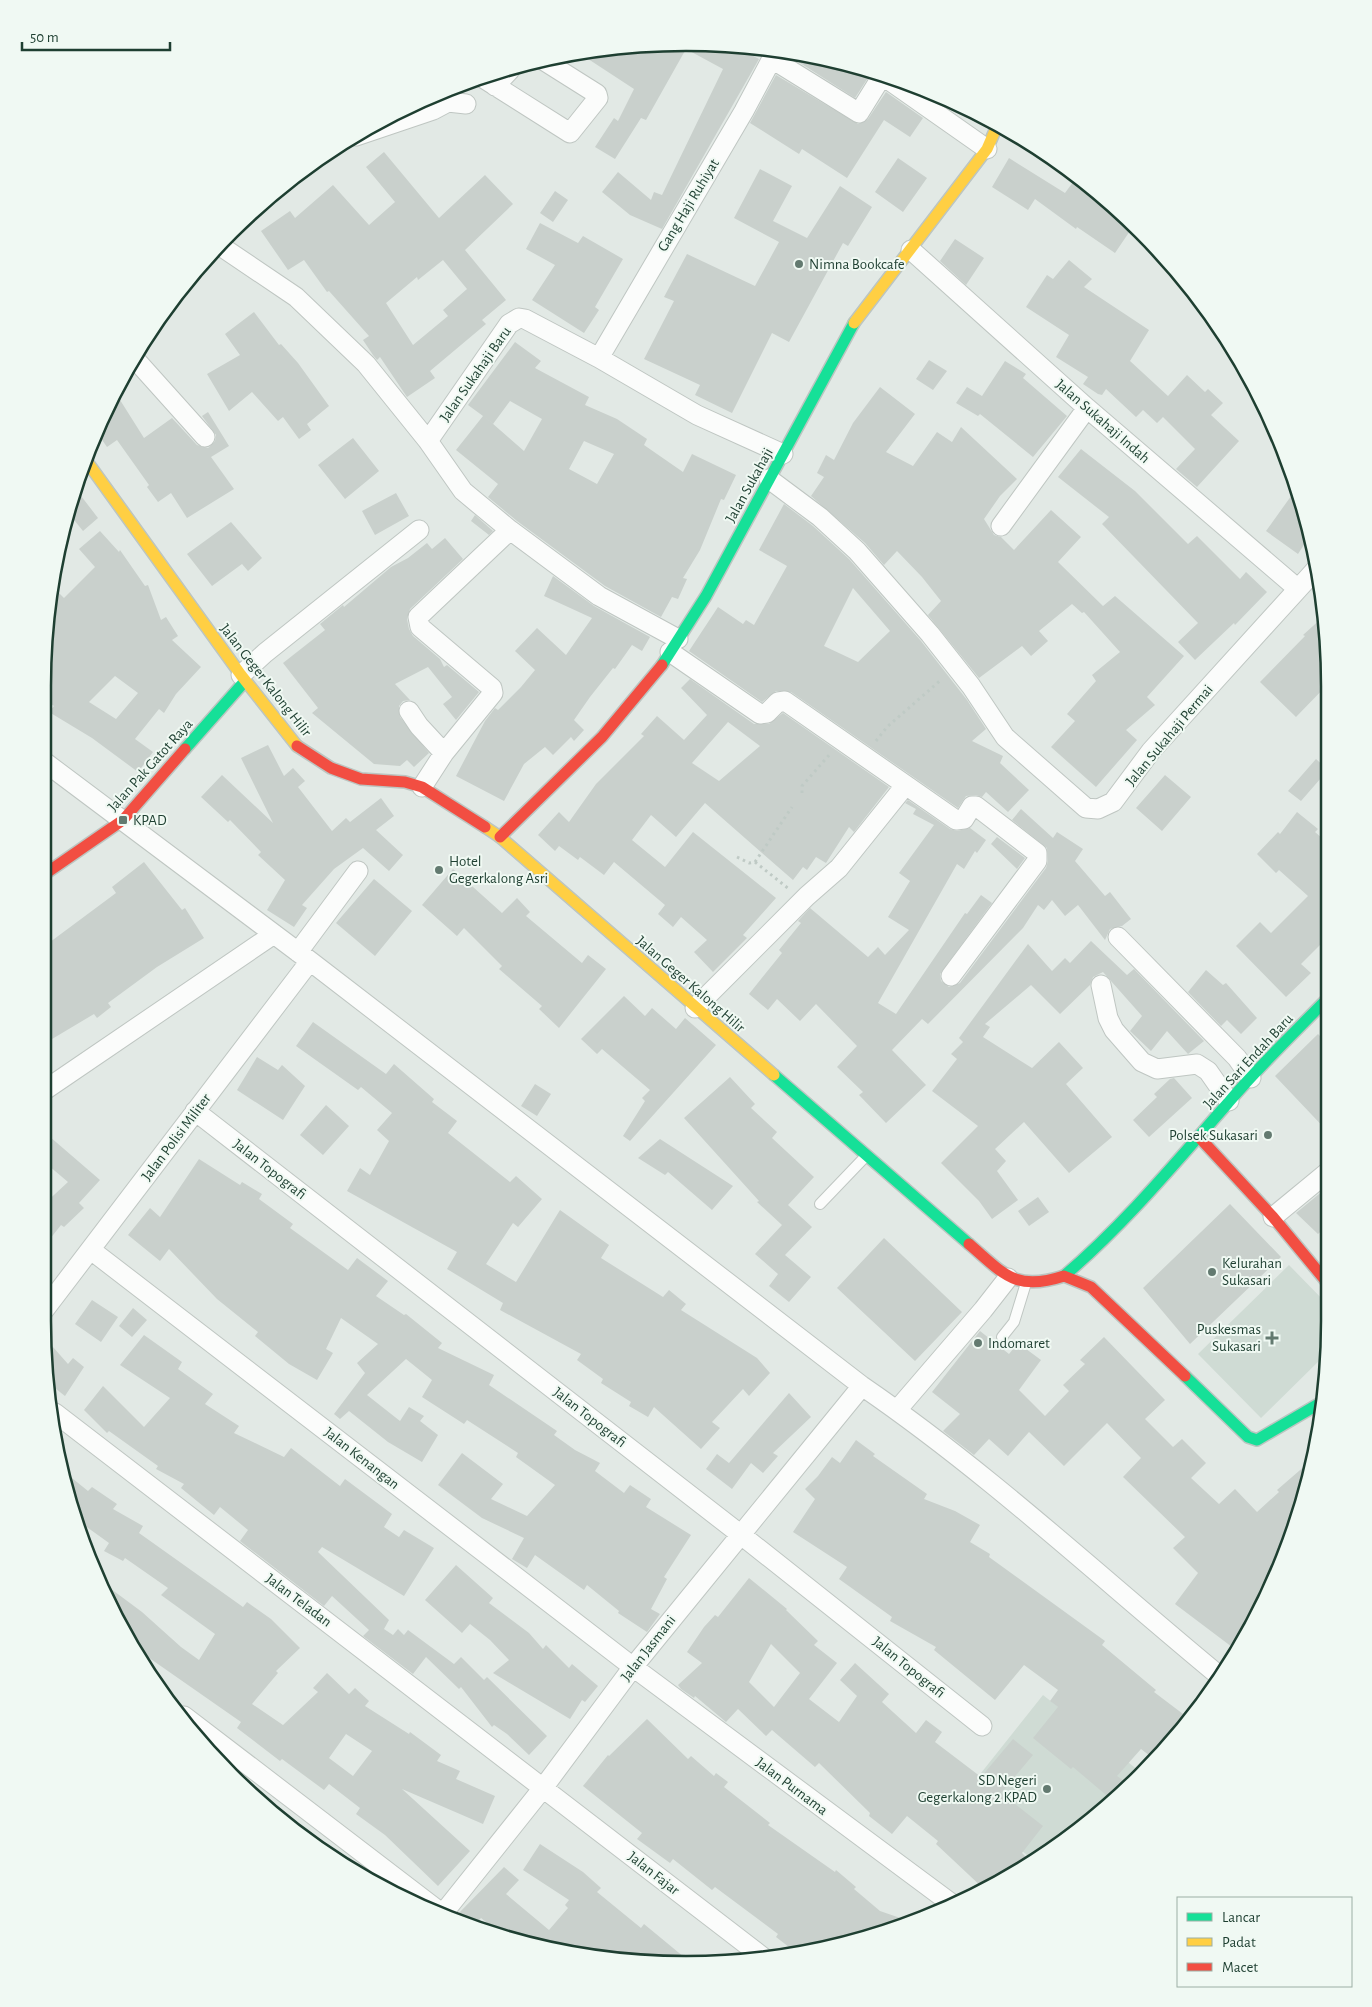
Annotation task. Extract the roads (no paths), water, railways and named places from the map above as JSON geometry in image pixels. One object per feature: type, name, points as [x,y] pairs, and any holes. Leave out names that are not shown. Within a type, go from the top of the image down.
[{"type":"main road","name":"Jalan Sukahaji","points":[[500,837],[602,737],[656,674],[706,596],[848,330],[987,149],[995,132]]},
{"type":"main road","name":"Jalan Geger Kalong Hilir","points":[[91,467],[243,678],[300,749],[316,761],[366,780],[405,782],[422,787],[500,837],[695,1008],[868,1154],[1008,1278],[1026,1282],[1043,1282],[1064,1276]]},
{"type":"main road","name":"Jalan Pak Gatot Raya","points":[[51,870],[123,820],[243,678]]},
{"type":"main road","name":"Jalan Sari Endah Baru","points":[[1064,1276],[1090,1254],[1200,1137],[1229,1101],[1321,1005]]},
{"type":"main road","points":[[1200,1137],[1273,1218],[1321,1275]]},
{"type":"main road","points":[[1090,1254],[1087,1276],[1090,1287]]},
{"type":"main road","points":[[1064,1276],[1090,1287],[1252,1439],[1260,1440],[1282,1429],[1315,1407]]},
{"type":"street","name":"Gang Haji Ruhiyat","points":[[599,358],[744,111],[773,58]]},
{"type":"street","points":[[779,58],[859,114],[879,82]]},
{"type":"street","points":[[490,83],[567,132],[573,132],[598,98],[597,94],[552,66]]},
{"type":"street","points":[[901,89],[987,149]]},
{"type":"street","points":[[408,115],[433,110],[456,98]]},
{"type":"street","name":"Jalan Sukahaji Baru","points":[[225,249],[296,297],[366,364],[428,441],[505,329],[514,320],[526,319],[599,358],[696,415],[783,454]]},
{"type":"street","name":"Jalan Sukahaji Indah","points":[[911,250],[1087,408],[1298,589]]},
{"type":"street","points":[[139,364],[205,437]]},
{"type":"street","points":[[1001,526],[1087,408]]},
{"type":"street","points":[[428,441],[463,491],[510,530],[599,596],[674,646],[760,714],[768,714],[778,702],[785,702],[956,820],[964,819],[972,806],[976,806],[1037,853],[1037,861],[952,976]]},
{"type":"street","name":"Jalan Sukahaji Permai","points":[[768,479],[820,517],[857,551],[956,667],[1005,737],[1086,808],[1093,810],[1106,807],[1113,802],[1168,732],[1311,575]]},
{"type":"street","points":[[243,678],[265,653],[419,530]]},
{"type":"street","points":[[422,787],[444,754],[492,696],[493,690],[420,627],[418,617],[510,530]]},
{"type":"street","points":[[409,711],[419,726],[444,754]]},
{"type":"street","points":[[51,767],[274,934],[862,1386],[897,1410],[1015,1504],[1215,1672]]},
{"type":"street","points":[[695,1008],[803,900],[839,868],[904,787]]},
{"type":"street","name":"Jalan Polisi Militer","points":[[51,1301],[195,1111],[304,957],[358,871]]},
{"type":"street","points":[[51,1086],[274,934]]},
{"type":"street","points":[[1118,937],[1237,1058],[1252,1078]]},
{"type":"street","points":[[1101,984],[1108,1018],[1114,1030],[1142,1062],[1158,1069],[1197,1064],[1208,1071],[1229,1101]]},
{"type":"street","name":"Jalan Topografi","points":[[195,1111],[740,1534],[982,1726]]},
{"type":"street","points":[[1273,1218],[1321,1178]]},
{"type":"street","name":"Jalan Kenangan","points":[[91,1250],[633,1667]]},
{"type":"street","points":[[897,1410],[1008,1278]]},
{"type":"street","name":"Jalan Jasmani","points":[[449,1909],[633,1667],[862,1386]]},
{"type":"street","name":"Jalan Teladan","points":[[59,1416],[543,1788]]},
{"type":"street","name":"Jalan Purnama","points":[[633,1667],[946,1899]]},
{"type":"street","points":[[198,1727],[417,1896]]},
{"type":"street","name":"Jalan Fajar","points":[[543,1788],[755,1951]]},
{"type":"lane","points":[[820,1204],[868,1154]]},
{"type":"lane","points":[[1002,1336],[1014,1322],[1026,1282]]},
{"type":"place","name":"Nimna Bookcafe","points":[[799,264]]},
{"type":"place","name":"KPAD","points":[[123,820]]},
{"type":"place","name":"Hotel Gegerkalong Asri","points":[[439,870]]},
{"type":"place","name":"Polsek Sukasari","points":[[1268,1135]]},
{"type":"place","name":"Kelurahan Sukasari","points":[[1212,1272]]},
{"type":"place","name":"Puskesmas Sukasari","points":[[1272,1338]]},
{"type":"place","name":"Indomaret","points":[[978,1343]]},
{"type":"place","name":"SD Negeri Gegerkalong 2 KPAD","points":[[1047,1789]]}]
